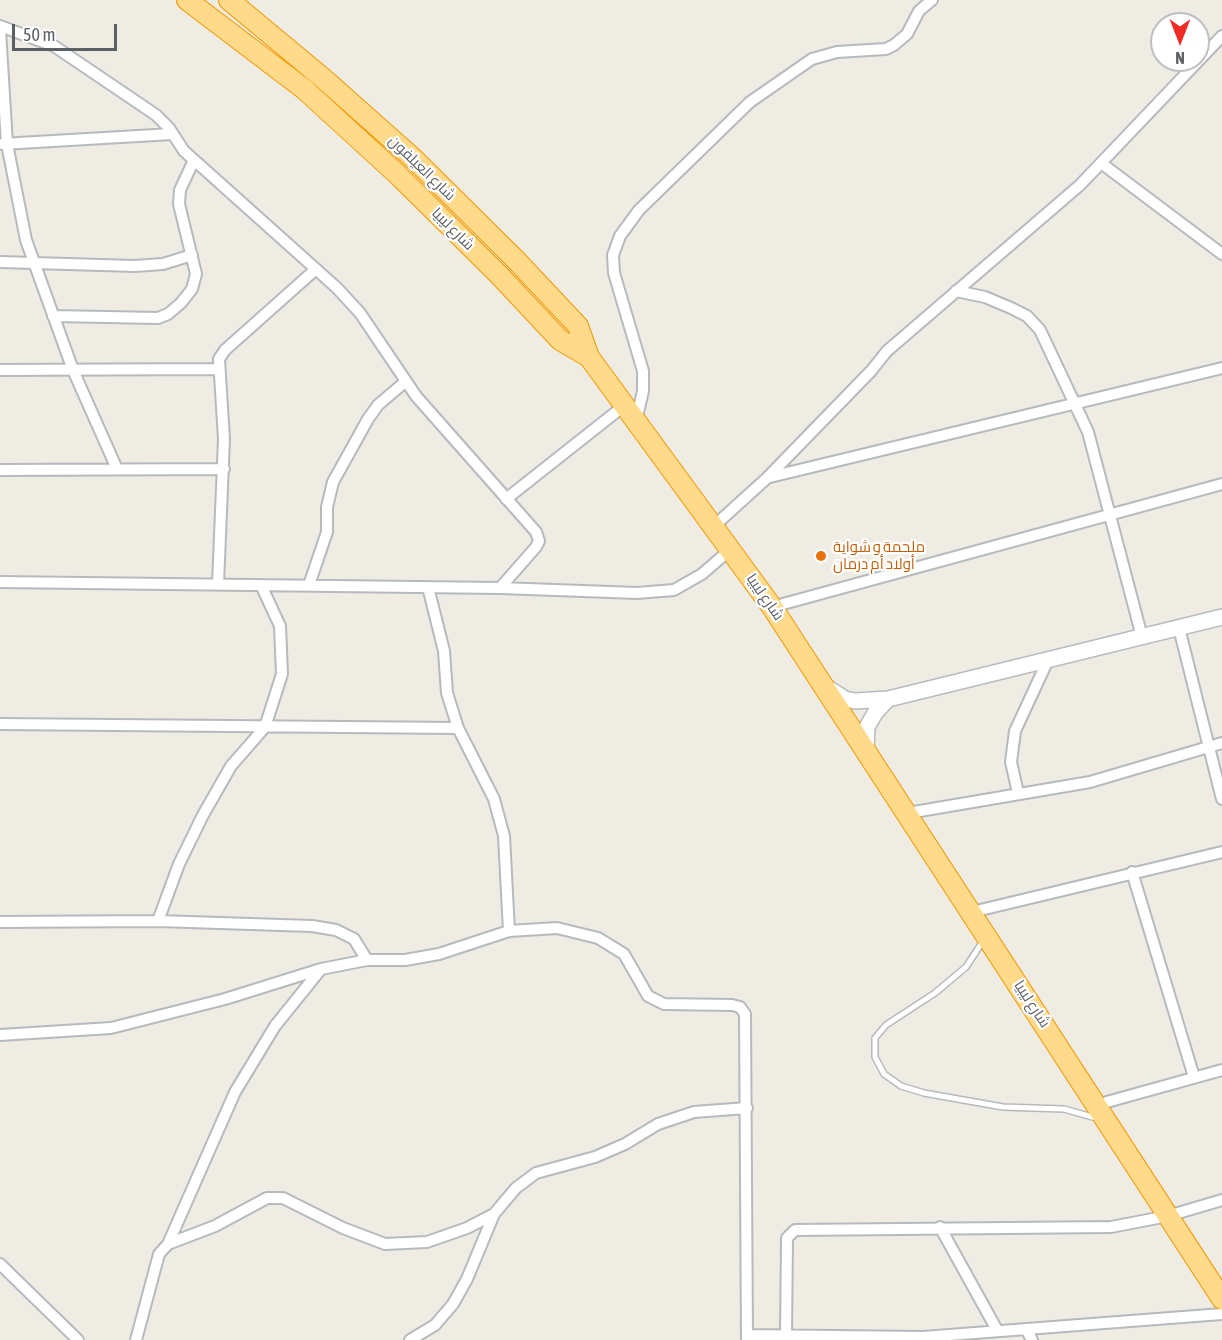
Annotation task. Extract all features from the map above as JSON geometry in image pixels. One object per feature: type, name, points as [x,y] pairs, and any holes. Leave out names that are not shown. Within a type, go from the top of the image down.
[{"type":"highway","name":"شارع ليبيا","points":[[187,0],[304,89],[398,174],[560,340],[589,357],[772,607],[987,933],[1101,1114],[1222,1299]]},
{"type":"highway","name":"شارع العيلفون","points":[[230,0],[324,78],[414,159],[515,259],[578,326],[589,357]]},
{"type":"street","points":[[506,499],[631,413],[643,392],[643,371],[614,273],[614,255],[620,236],[639,210],[750,102],[812,59],[837,52],[886,49],[894,45],[907,34],[919,11],[932,0]]},
{"type":"street","points":[[117,469],[73,370],[34,262],[19,208],[4,144],[0,28],[54,46],[156,115],[194,160],[316,269],[360,313],[405,382],[444,430],[536,532],[539,541],[500,588]]},
{"type":"street","points":[[714,526],[768,478],[871,371],[887,351],[1080,185],[1222,36]]},
{"type":"street","points":[[4,144],[172,134]]},
{"type":"street","points":[[53,316],[158,318],[168,314],[192,289],[196,274],[180,216],[179,204],[180,190],[194,160]]},
{"type":"street","points":[[1101,163],[1222,254]]},
{"type":"street","points":[[0,262],[135,266],[163,264],[192,255]]},
{"type":"street","points":[[218,584],[224,469],[219,359],[225,350],[316,269]]},
{"type":"street","points":[[956,291],[986,297],[1028,316],[1040,330],[1088,432],[1142,637]]},
{"type":"street","points":[[768,478],[1222,368]]},
{"type":"street","points":[[0,370],[218,369]]},
{"type":"street","points":[[309,585],[327,532],[327,507],[333,482],[368,418],[378,405],[405,382]]},
{"type":"street","points":[[0,470],[224,469]]},
{"type":"street","points":[[772,607],[1222,484]]},
{"type":"street","points":[[0,582],[500,588],[637,593],[674,590],[702,574],[731,549]]},
{"type":"street","points":[[158,921],[179,864],[203,815],[231,766],[265,727],[282,674],[280,626],[261,585]]},
{"type":"street","points":[[428,587],[444,651],[447,693],[458,728],[494,799],[504,836],[509,931]]},
{"type":"street","points":[[823,684],[845,699],[855,701],[888,699],[1222,617]]},
{"type":"street","points":[[1179,628],[1222,799]]},
{"type":"street","points":[[1018,794],[1011,762],[1015,730],[1048,660]]},
{"type":"street","points":[[866,750],[867,727],[875,713],[888,699]]},
{"type":"street","points":[[0,724],[458,728]]},
{"type":"street","points":[[908,813],[1123,774],[1222,743]]},
{"type":"street","points":[[972,912],[1222,852]]},
{"type":"street","points":[[1132,872],[1194,1077]]},
{"type":"street","points":[[0,922],[158,921],[324,928],[354,939],[367,960]]},
{"type":"street","points":[[0,1035],[111,1028],[225,999],[321,969],[367,960],[405,960],[439,954],[509,931],[556,928],[598,938],[624,954],[648,996],[664,1004],[740,1007],[745,1014],[747,1337],[786,1335],[923,1337],[1222,1314]]},
{"type":"street","points":[[136,1340],[159,1254],[168,1244],[235,1092],[275,1026],[321,969]]},
{"type":"street","points":[[1101,1114],[1194,1077],[1222,1070]]},
{"type":"street","points":[[410,1340],[435,1325],[453,1305],[467,1279],[494,1214],[516,1188],[536,1173],[595,1157],[625,1144],[658,1124],[694,1112],[747,1108]]},
{"type":"street","points":[[168,1244],[215,1226],[267,1198],[283,1198],[343,1228],[385,1244],[427,1242],[467,1228],[494,1214]]},
{"type":"street","points":[[786,1335],[787,1238],[795,1230],[1111,1227],[1168,1216],[1222,1200]]},
{"type":"street","points":[[940,1227],[997,1330]]},
{"type":"street","points":[[0,1264],[78,1340]]},
{"type":"street","points":[[1026,1329],[1032,1340]]},
{"type":"lane","points":[[987,933],[966,967],[935,993],[886,1025],[875,1038],[875,1057],[884,1074],[901,1086],[924,1093],[1003,1107],[1064,1109],[1101,1114]]},
{"type":"place","name":"ملحمة و شواية أولاد أم درمان","points":[[821,556]]}]
